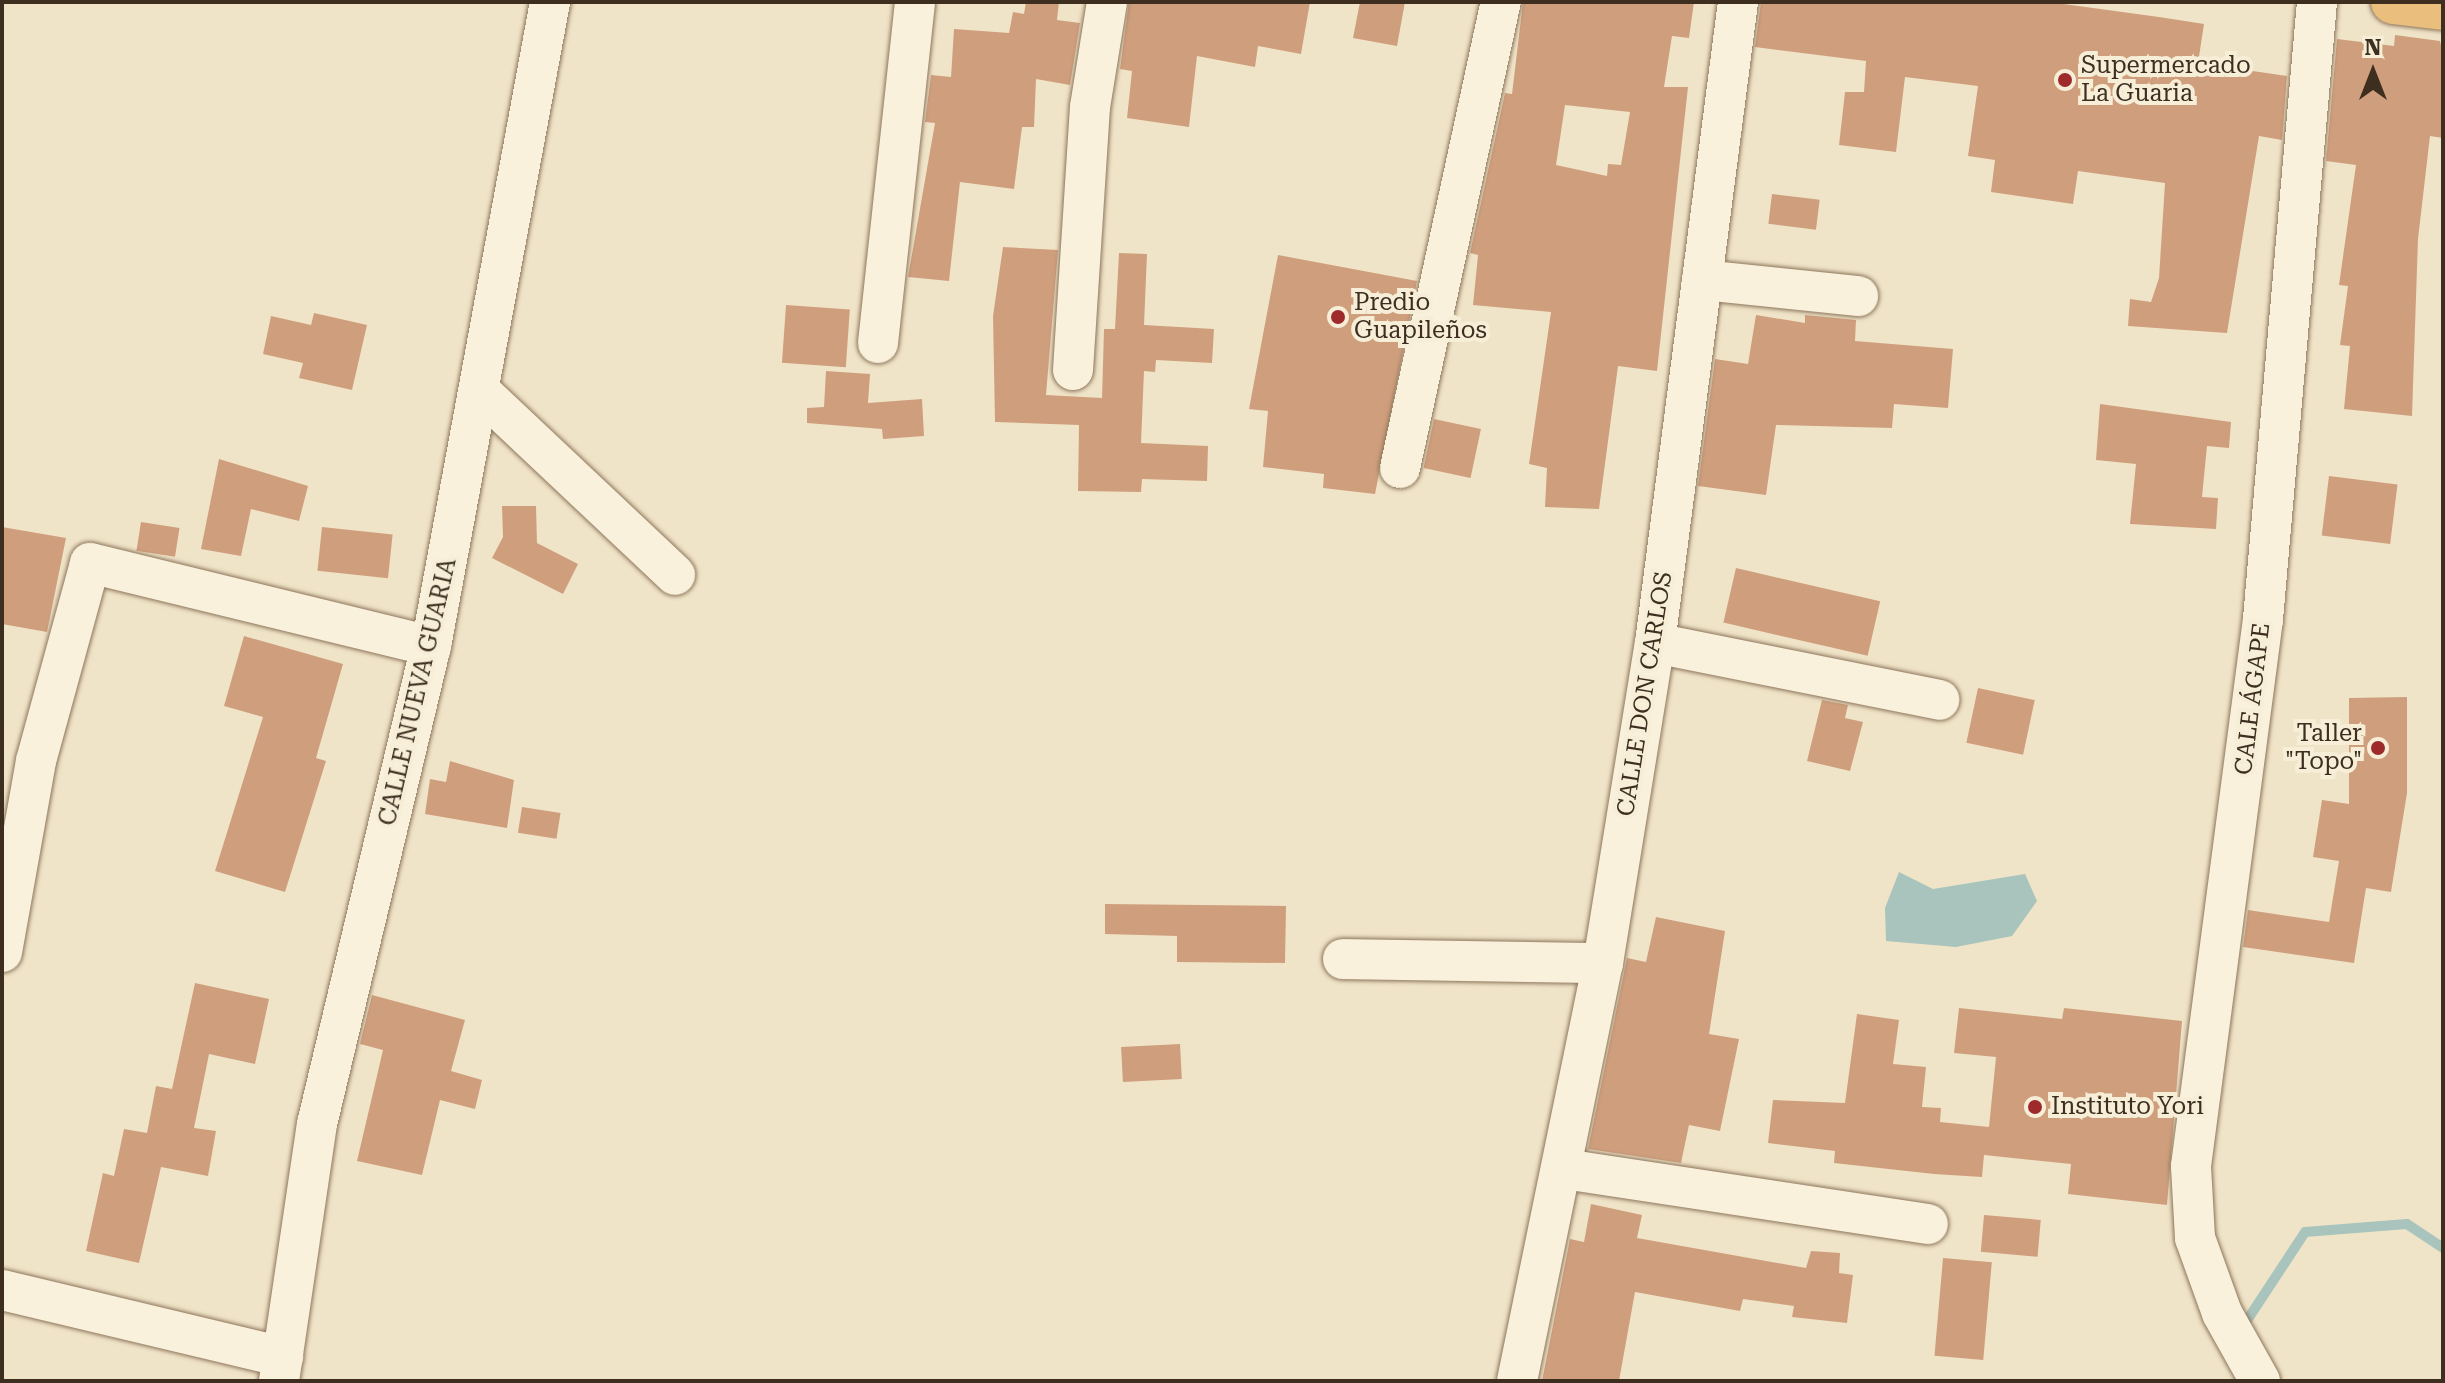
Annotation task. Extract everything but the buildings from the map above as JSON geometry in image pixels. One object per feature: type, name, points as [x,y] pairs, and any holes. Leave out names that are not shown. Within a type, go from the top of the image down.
[{"type":"highway","points":[[2393,2],[2443,8]]},
{"type":"street","name":"CALLE NUEVA GUARIA","points":[[281,1369],[317,1124],[431,646],[550,2]]},
{"type":"street","points":[[878,343],[915,2]]},
{"type":"street","points":[[1073,370],[1090,107],[1107,2]]},
{"type":"street","points":[[1400,468],[1501,2]]},
{"type":"street","name":"CALLE DON CARLOS","points":[[1517,1381],[1564,1169],[1603,963],[1655,643],[1738,2]]},
{"type":"street","name":"CALE ÁGAPE","points":[[2260,1381],[2222,1313],[2195,1238],[2191,1166],[2263,619],[2317,2]]},
{"type":"street","points":[[1702,280],[1858,296]]},
{"type":"street","points":[[480,391],[675,575]]},
{"type":"street","points":[[2,952],[36,761],[90,563],[431,646]]},
{"type":"street","points":[[1655,643],[1939,700]]},
{"type":"street","points":[[1343,959],[1603,963]]},
{"type":"street","points":[[1564,1169],[1928,1224]]},
{"type":"street","points":[[2,1290],[281,1369]]},
{"type":"water","points":[[1899,872],[1933,889],[2025,874],[2037,901],[2012,936],[1956,947],[1886,941],[1885,908]]},
{"type":"waterway","points":[[2244,1325],[2305,1232],[2407,1224],[2443,1248]]},
{"type":"place","name":"Supermercado La Guaria","points":[[2065,80]]},
{"type":"place","name":"Predio Guapileños","points":[[1338,317]]},
{"type":"place","name":"Taller \"Topo\"","points":[[2378,748]]},
{"type":"place","name":"Instituto Yori","points":[[2035,1107]]}]
